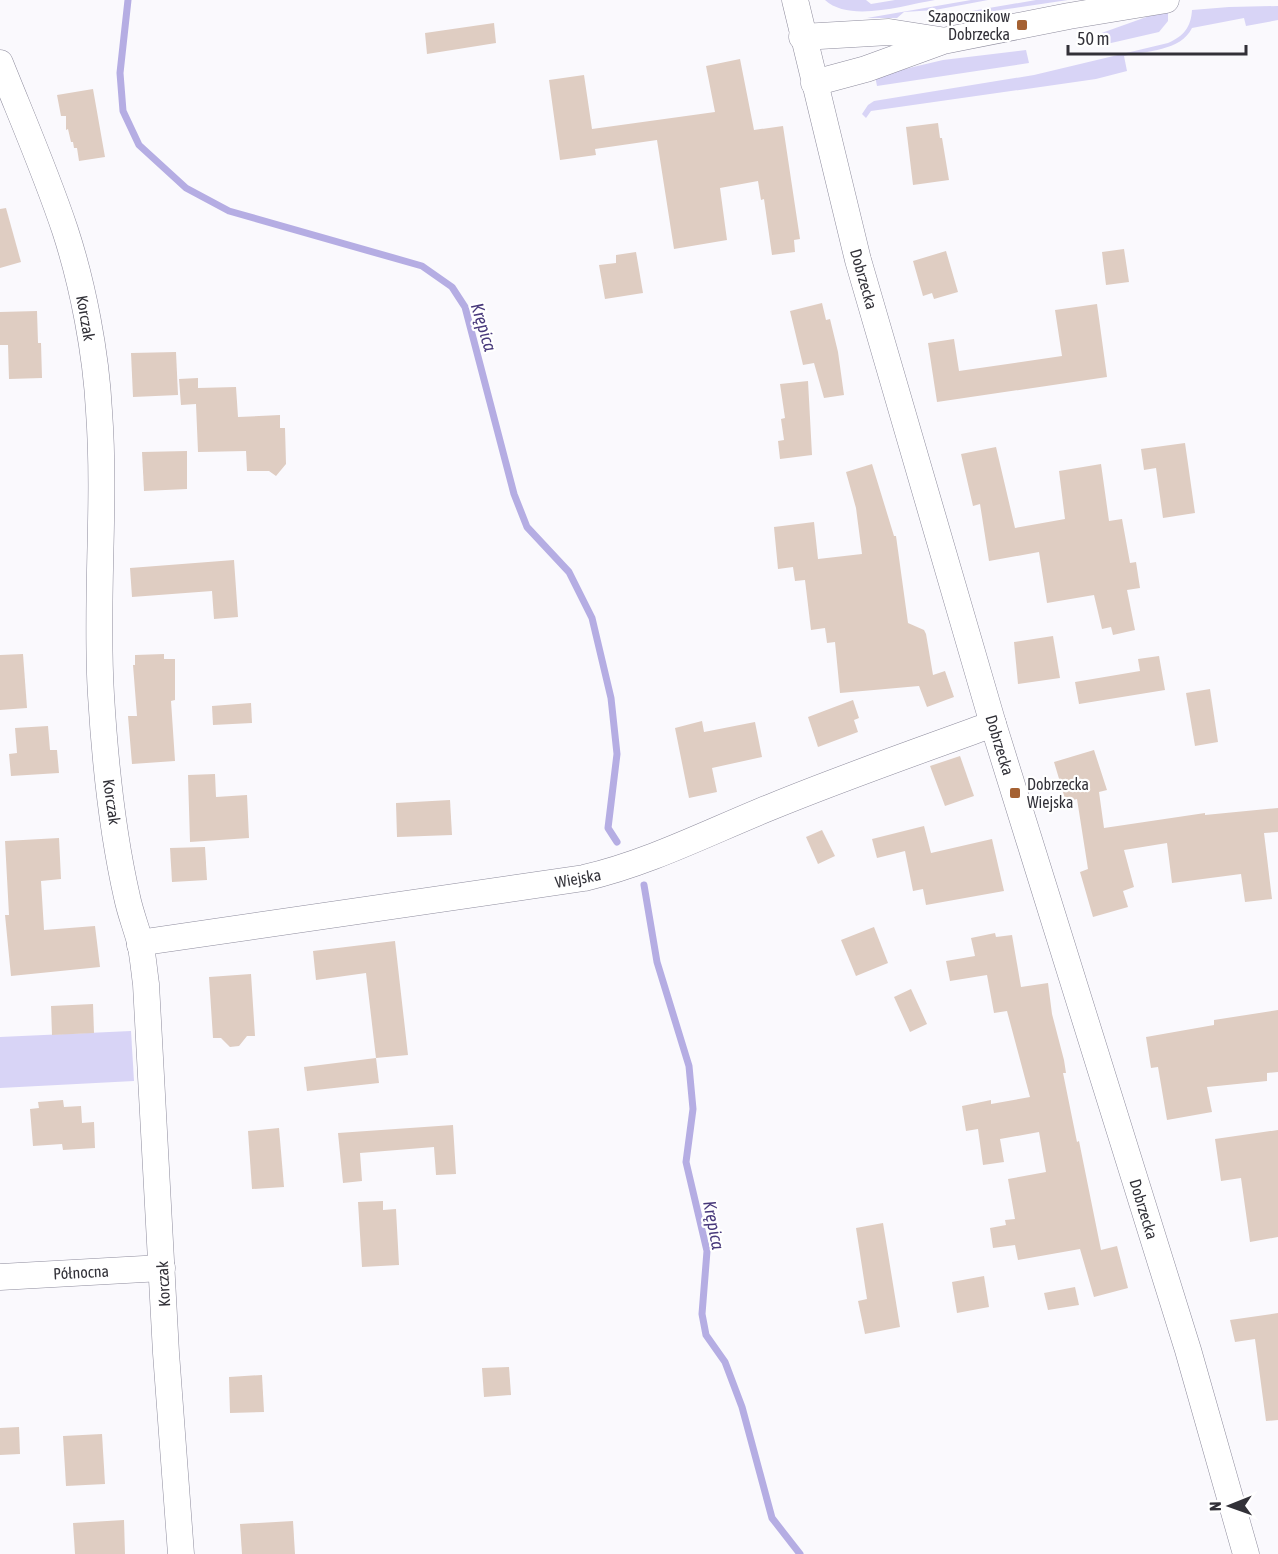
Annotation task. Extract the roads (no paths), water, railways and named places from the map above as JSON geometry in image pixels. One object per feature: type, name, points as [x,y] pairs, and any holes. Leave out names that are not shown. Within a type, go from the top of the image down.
[{"type":"street","name":"Dobrzecka","points":[[795,0],[802,37],[858,260],[993,724],[1188,1350],[1246,1554]]},
{"type":"street","points":[[814,83],[866,69],[944,41],[1069,16],[1166,0]]},
{"type":"street","points":[[802,37],[890,32],[944,41]]},
{"type":"street","name":"Korczak","points":[[0,63],[66,232],[84,306],[94,368],[101,455],[99,634],[101,695],[114,821],[127,898],[140,945],[146,984],[181,1554]]},
{"type":"street","name":"Wiejska","points":[[140,945],[152,941],[584,878],[615,870],[646,860],[822,787],[993,724]]},
{"type":"street","name":"Północna","points":[[0,1276],[162,1268]]},
{"type":"waterway","name":"Krępica","points":[[128,0],[120,73],[123,111],[139,145],[186,188],[229,211],[422,266],[452,287],[465,307],[514,494],[527,527],[569,572],[592,618],[611,698],[617,754],[608,828],[617,842]]},
{"type":"waterway","name":"Krępica","points":[[644,885],[657,962],[689,1066],[693,1109],[686,1162],[707,1251],[702,1314],[706,1335],[725,1362],[742,1407],[772,1518],[800,1554]]},
{"type":"place","name":"Szapocznikow Dobrzecka","points":[[1022,25]]},
{"type":"place","name":"Dobrzecka Wiejska","points":[[1015,793]]}]
